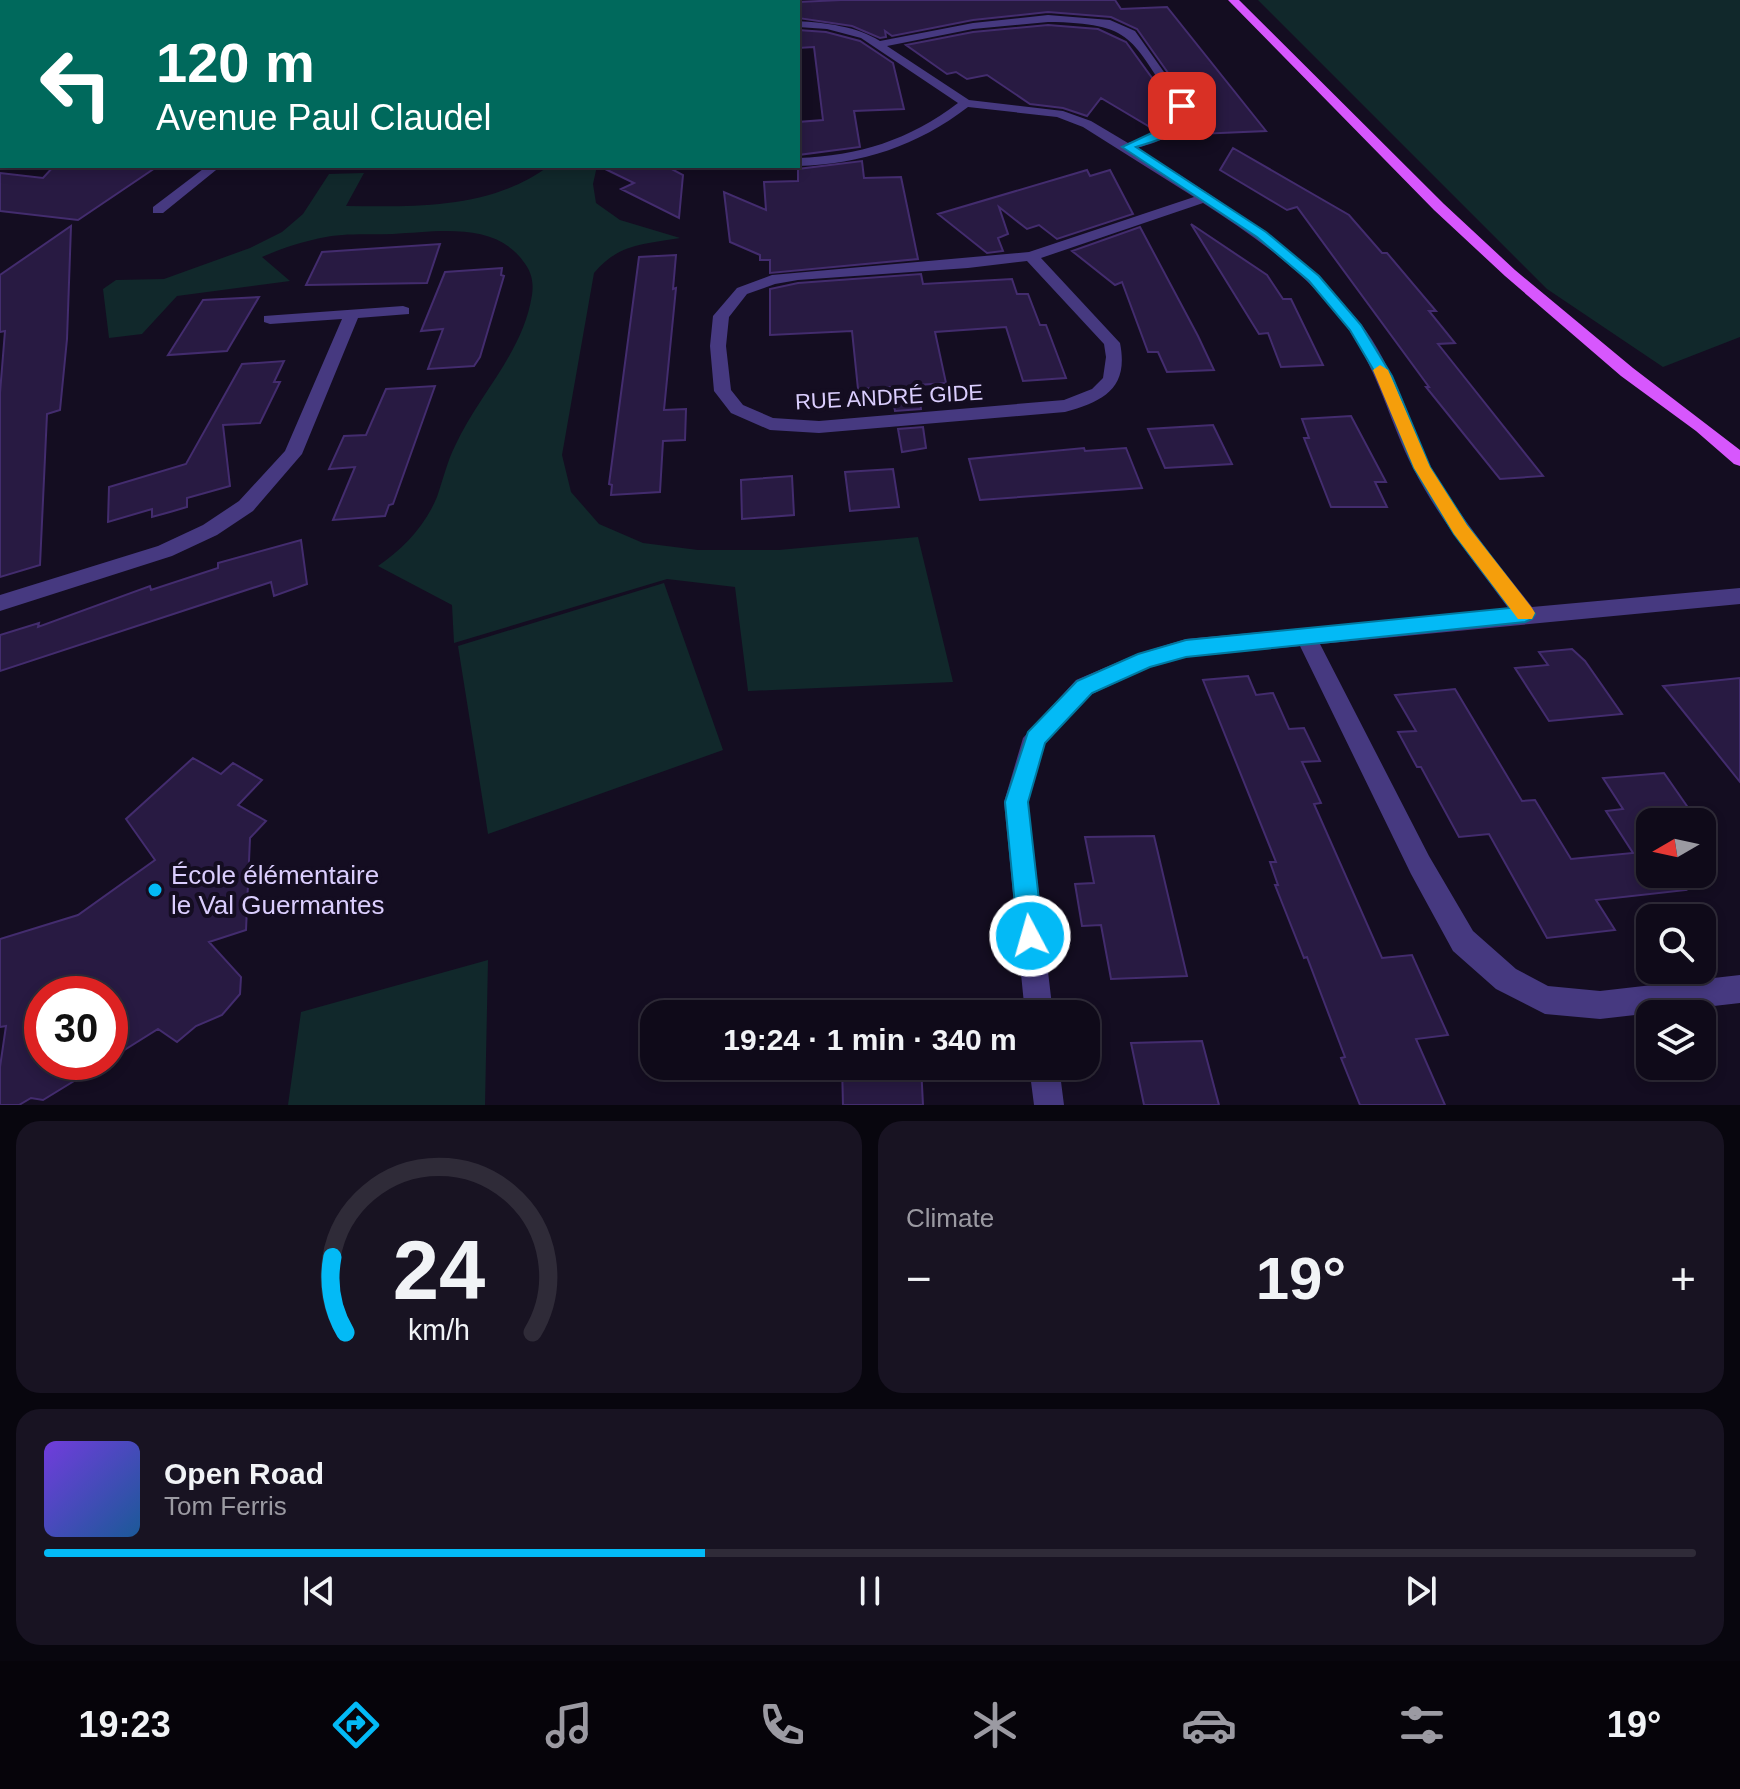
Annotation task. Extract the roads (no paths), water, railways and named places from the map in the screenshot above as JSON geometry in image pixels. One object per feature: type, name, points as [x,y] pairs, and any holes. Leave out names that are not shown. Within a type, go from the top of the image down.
[{"type":"main road","points":[[1233,0],[1439,207],[1510,273],[1627,372],[1702,427],[1740,460]]},
{"type":"main road","points":[[1702,427],[1740,449]]},
{"type":"street","points":[[881,44],[994,19],[1040,13],[1077,12],[1111,19],[1125,25],[1182,106],[1183,117],[1177,125],[1160,136],[1127,147]]},
{"type":"street","points":[[800,24],[848,30],[881,44],[950,95],[966,103],[1059,114],[1087,124],[1262,235],[1314,279],[1356,328],[1384,376],[1422,468],[1461,530],[1525,614]]},
{"type":"street","points":[[800,162],[841,161],[885,151],[912,140],[966,103]]},
{"type":"street","points":[[158,210],[212,168]]},
{"type":"street","name":"RUE ANDRÉ GIDE","points":[[1031,256],[1112,343],[1116,359],[1114,373],[1105,388],[1088,399],[1065,406],[819,427],[770,424],[737,409],[723,391],[718,346],[721,316],[742,291],[772,280],[798,276],[968,264],[1031,256],[1204,198]]},
{"type":"street","points":[[270,319],[403,311]]},
{"type":"street","points":[[0,603],[165,551],[210,530],[246,506],[293,454],[352,314]]},
{"type":"street","points":[[1037,1000],[1016,802],[1035,738],[1084,687],[1145,660],[1186,648],[1738,594]]},
{"type":"street","points":[[1306,637],[1420,865],[1463,941],[1506,979],[1545,1000],[1600,1005],[1740,989]]},
{"type":"street","points":[[1046,1080],[1049,1105]]},
{"type":"place","name":"École élémentaire le Val Guermantes","points":[[155,890]]}]
